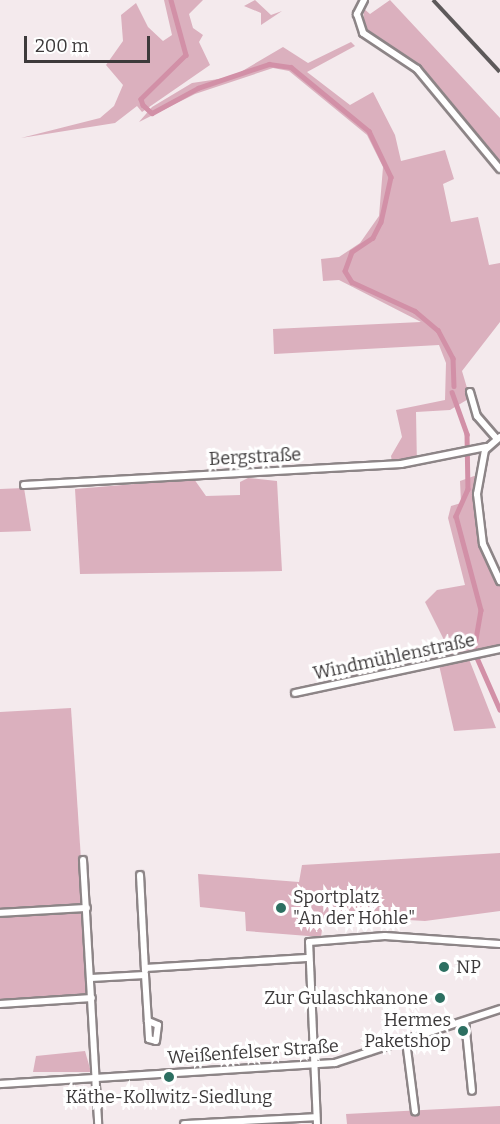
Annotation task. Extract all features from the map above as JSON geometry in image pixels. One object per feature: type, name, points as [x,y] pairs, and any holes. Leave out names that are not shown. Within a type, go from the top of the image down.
[{"type":"street","points":[[364,0],[357,14],[363,33],[413,66],[500,169]]},
{"type":"street","points":[[470,392],[477,416],[499,438],[486,447],[477,504],[485,551],[500,581]]},
{"type":"street","name":"Bergstraße","points":[[24,485],[401,464],[486,447]]},
{"type":"street","name":"Windmühlenstraße","points":[[295,693],[500,649]]},
{"type":"street","points":[[83,860],[98,1124]]},
{"type":"street","points":[[140,875],[148,1021]]},
{"type":"street","points":[[0,913],[87,908]]},
{"type":"street","points":[[184,1124],[317,1120],[307,958],[309,942],[372,936],[500,944]]},
{"type":"street","points":[[91,978],[145,971],[307,958]]},
{"type":"street","points":[[0,1004],[92,998]]},
{"type":"street","name":"Weißenfelser Straße","points":[[0,1084],[350,1060],[500,1010]]},
{"type":"street","points":[[465,1021],[472,1090]]},
{"type":"street","points":[[406,1041],[415,1111]]},
{"type":"shaded area","points":[[164,0],[203,0],[189,14],[193,28],[203,35],[199,42],[210,65],[142,112],[137,106],[115,123],[21,138],[100,118],[114,106],[123,85],[106,65],[123,41],[121,15],[136,3],[148,27],[163,41],[172,35]]},
{"type":"shaded area","points":[[255,0],[271,15],[282,11],[261,25],[261,13],[244,6]]},
{"type":"shaded area","points":[[390,0],[500,118],[500,162],[422,67],[365,31],[363,8],[370,14]]},
{"type":"shaded area","points":[[351,42],[355,46],[307,72],[350,105],[373,92],[395,135],[401,161],[445,150],[454,179],[443,184],[451,222],[478,217],[489,265],[500,263],[500,322],[462,371],[470,398],[450,410],[416,412],[417,466],[393,468],[391,456],[402,437],[396,410],[445,400],[446,363],[439,345],[274,354],[273,329],[421,322],[339,280],[323,281],[321,259],[339,257],[360,243],[379,216],[383,167],[367,135],[289,71],[273,68],[195,94],[139,122],[152,107],[192,83],[232,77],[283,47],[308,63]]},
{"type":"shaded area","points":[[477,475],[481,547],[500,585],[500,646],[467,654],[496,728],[454,731],[439,665],[452,656],[425,602],[437,590],[465,585],[448,518],[451,506],[461,503],[460,481]]},
{"type":"shaded area","points":[[248,478],[277,481],[282,571],[80,574],[75,489],[194,479],[206,496],[240,495],[240,482]]},
{"type":"shaded area","points":[[24,488],[31,531],[0,532],[0,489]]},
{"type":"shaded area","points":[[71,708],[90,996],[0,1005],[0,712]]},
{"type":"shaded area","points":[[500,853],[500,911],[425,921],[324,915],[321,937],[246,931],[245,912],[200,907],[198,874],[299,882],[302,865]]},
{"type":"shaded area","points":[[85,1051],[91,1072],[33,1072],[36,1056]]},
{"type":"shaded area","points":[[500,1106],[500,1124],[347,1124],[346,1114]]},
{"type":"waterway","points":[[171,0],[186,55],[141,99],[143,105],[152,113],[198,88],[269,64],[291,67],[369,131],[391,177],[381,222],[373,238],[352,252],[345,271],[352,282],[415,311],[438,330],[453,358],[454,386]]},
{"type":"waterway","points":[[452,392],[467,434],[468,489],[456,516],[481,610],[474,651],[500,710]]},
{"type":"railway","points":[[433,0],[500,72]]},
{"type":"place","name":"Sportplatz \"An der Hohle\"","points":[[281,908]]},
{"type":"place","name":"NP","points":[[444,967]]},
{"type":"place","name":"Zur Gulaschkanone","points":[[440,998]]},
{"type":"place","name":"Hermes Paketshop","points":[[463,1031]]},
{"type":"place","name":"Käthe-Kollwitz-Siedlung","points":[[169,1077]]}]
